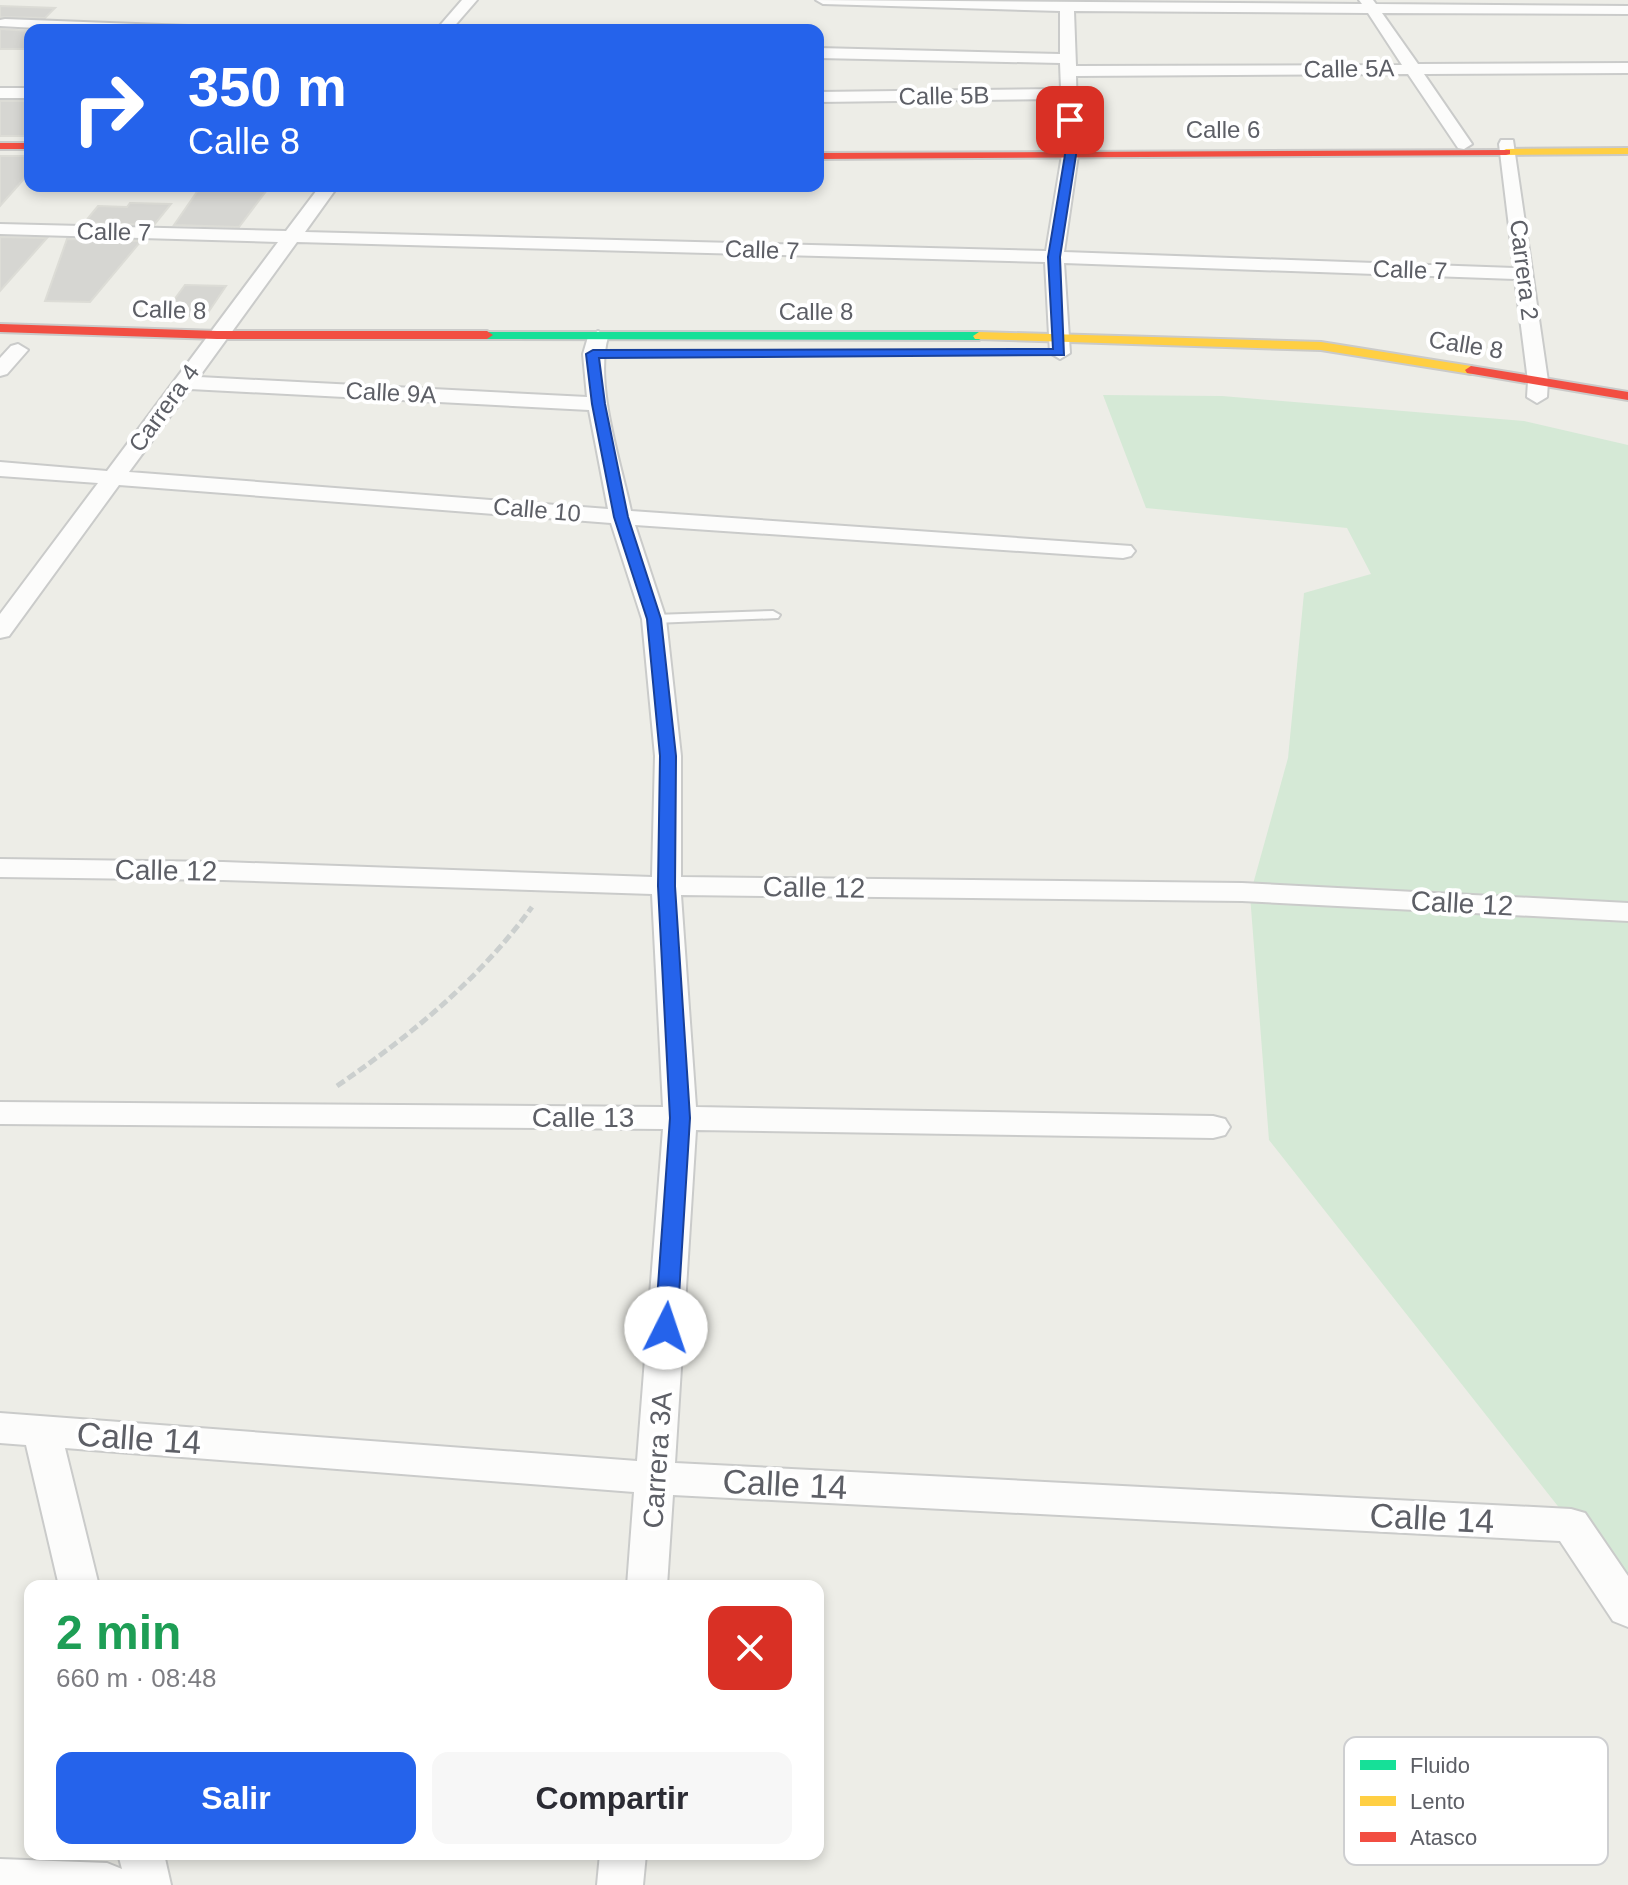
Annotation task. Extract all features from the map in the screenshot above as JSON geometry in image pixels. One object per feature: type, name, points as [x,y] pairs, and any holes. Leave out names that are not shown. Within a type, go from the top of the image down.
[{"type":"street","points":[[448,24],[470,0]]},
{"type":"street","points":[[823,0],[1067,7],[1369,5],[1628,10]]},
{"type":"street","points":[[1369,5],[1464,144]]},
{"type":"street","points":[[1059,344],[1054,257],[1070,150],[1067,7]]},
{"type":"street","points":[[3,26],[23,8]]},
{"type":"street","points":[[3,26],[24,26]]},
{"type":"street","name":"Calle 5A","points":[[824,53],[1069,65],[1628,68]]},
{"type":"street","points":[[0,93],[24,93]]},
{"type":"street","name":"Calle 5B","points":[[824,97],[1071,94]]},
{"type":"street","name":"Calle 6","points":[[824,156],[1464,144],[1508,148],[1628,143]]},
{"type":"street","points":[[0,146],[24,146]]},
{"type":"street","name":"Calle 6","points":[[824,148],[1508,148],[1628,151]]},
{"type":"street","name":"Carrera 2","points":[[1508,148],[1537,389]]},
{"type":"street","points":[[0,157],[24,157]]},
{"type":"street","name":"Carrera 4","points":[[0,631],[183,382],[193,357],[217,335],[324,192]]},
{"type":"street","name":"Calle 7","points":[[0,229],[1054,257],[1524,274]]},
{"type":"street","name":"Calle 8","points":[[0,328],[589,348],[1059,344],[1309,362],[1537,389],[1628,396]]},
{"type":"street","name":"Carrera 3A","points":[[589,348],[621,517],[654,619],[668,756],[666,886],[680,1118],[648,1580]]},
{"type":"street","points":[[0,370],[17,350]]},
{"type":"street","name":"Calle 8","points":[[193,357],[232,357]]},
{"type":"street","name":"Calle 9A","points":[[183,382],[598,404]]},
{"type":"street","name":"Calle 8","points":[[1537,389],[1628,410]]},
{"type":"street","name":"Calle 10","points":[[0,469],[621,517],[1123,551]]},
{"type":"street","name":"Calle 12","points":[[0,868],[541,880],[666,886],[1242,892],[1628,912]]},
{"type":"street","name":"Calle 13","points":[[0,1113],[680,1118],[1213,1127]]},
{"type":"street","name":"Calle 14","points":[[0,1428],[657,1478],[1571,1525],[1628,1609]]},
{"type":"street","points":[[42,1431],[78,1580]]},
{"type":"street","points":[[142,1860],[148,1885]]},
{"type":"street","points":[[620,1885],[622,1860]]},
{"type":"street","points":[[0,1881],[107,1885]]},
{"type":"lane","points":[[654,619],[773,615]]},
{"type":"path","points":[[287,1115],[314,1101],[386,1053],[447,999],[518,928],[534,904],[541,880]]},
{"type":"green space","points":[[1103,395],[1222,396],[1524,421],[1628,445],[1628,1595],[1269,1140],[1250,895],[1288,758],[1304,593],[1371,574],[1347,528],[1146,508]]},
{"type":"building","points":[[0,6],[55,8],[45,18],[0,17]]},
{"type":"building","points":[[0,29],[24,31],[24,49],[0,49]]},
{"type":"building","points":[[0,101],[24,101],[24,136],[0,136]]},
{"type":"building","points":[[0,156],[24,156],[24,179],[0,206]]},
{"type":"building","points":[[197,192],[265,192],[239,227],[174,225]]},
{"type":"building","points":[[130,203],[171,204],[154,225],[84,223],[98,206],[127,207]]},
{"type":"building","points":[[0,237],[47,238],[0,291]]},
{"type":"building","points":[[67,239],[141,241],[90,302],[45,301]]},
{"type":"building","points":[[185,285],[226,286],[205,317],[163,315]]},
{"type":"traffic: fast","points":[[487,335],[979,336]]},
{"type":"traffic: slow","points":[[1506,152],[1628,151]]},
{"type":"traffic: slow","points":[[979,336],[1321,346],[1471,370]]},
{"type":"traffic: jam","points":[[0,146],[24,146]]},
{"type":"traffic: jam","points":[[824,156],[1506,152]]},
{"type":"traffic: jam","points":[[0,328],[217,335],[487,335]]},
{"type":"traffic: jam","points":[[1471,370],[1628,396]]},
{"type":"route","points":[[666,1328],[680,1118],[666,886],[668,756],[654,619],[621,517],[598,404],[593,354],[1060,353],[1054,257],[1070,155],[1070,120]]}]
